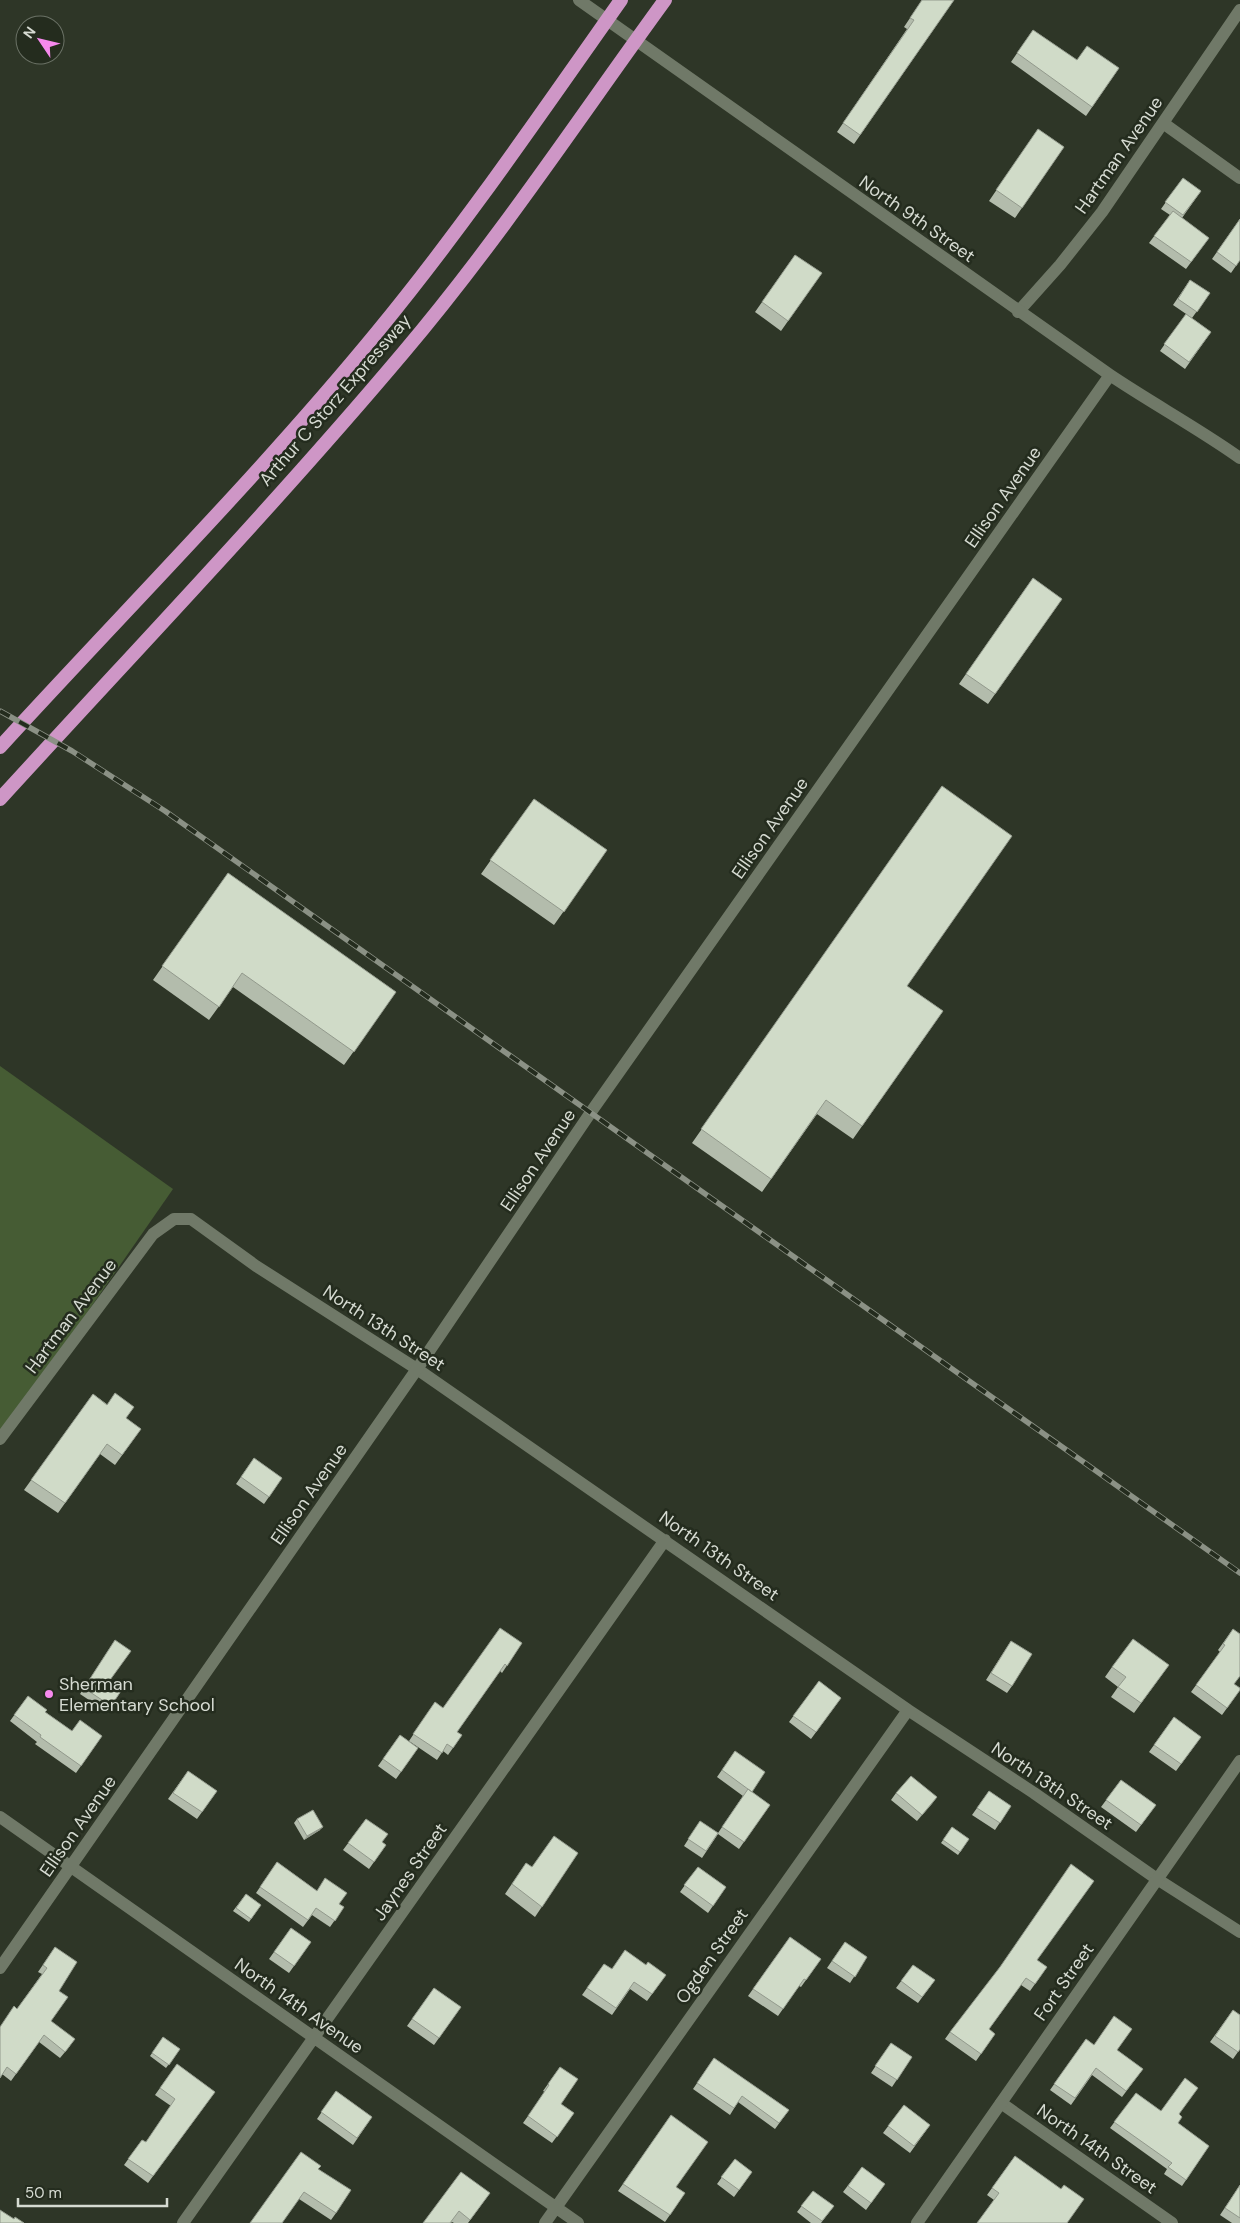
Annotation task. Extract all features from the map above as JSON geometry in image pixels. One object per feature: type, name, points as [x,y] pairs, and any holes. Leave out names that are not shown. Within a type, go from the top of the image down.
[{"type":"highway","name":"Arthur C Storz Expressway","points":[[0,747],[286,437],[377,332],[453,234],[621,0]]},
{"type":"highway","name":"Arthur C Storz Expressway","points":[[1,798],[310,460],[405,351],[487,246],[665,0]]},
{"type":"street","name":"North 9th Street","points":[[579,0],[1018,312],[1110,375],[1206,434],[1240,458]]},
{"type":"street","name":"Hartman Avenue","points":[[1018,312],[1079,243],[1240,10]]},
{"type":"street","points":[[1163,123],[1240,178]]},
{"type":"street","name":"Ellison Avenue","points":[[0,1968],[417,1369],[591,1112],[1110,375]]},
{"type":"street","name":"Hartman Avenue","points":[[0,1439],[153,1234],[174,1219]]},
{"type":"street","name":"North 13th Street","points":[[174,1219],[191,1219],[256,1266],[417,1369],[666,1540],[908,1710],[1034,1793],[1157,1879],[1240,1932]]},
{"type":"street","name":"Jaynes Street","points":[[183,2223],[666,1540]]},
{"type":"street","name":"Ogden Street","points":[[545,2223],[908,1710]]},
{"type":"street","name":"Fort Street","points":[[917,2223],[1240,1761]]},
{"type":"street","name":"North 14th Avenue","points":[[0,1817],[313,2039],[578,2223]]},
{"type":"street","name":"North 14th Street","points":[[1001,2103],[1172,2223]]},
{"type":"green space","points":[[0,1066],[173,1189],[0,1438]]},
{"type":"building","points":[[922,0],[954,0],[860,135],[843,123],[914,20],[910,18]]},
{"type":"building","points":[[1033,30],[1077,60],[1087,46],[1119,68],[1092,107],[1017,53]]},
{"type":"building","points":[[1038,129],[1064,147],[1022,208],[996,190]]},
{"type":"building","points":[[1183,178],[1201,191],[1183,215],[1165,202]]},
{"type":"building","points":[[1173,211],[1209,238],[1191,262],[1154,236]]},
{"type":"building","points":[[1240,219],[1240,260],[1236,266],[1217,252]]},
{"type":"building","points":[[795,255],[822,273],[788,321],[762,302]]},
{"type":"building","points":[[1190,280],[1210,293],[1197,312],[1178,299]]},
{"type":"building","points":[[1186,314],[1211,332],[1189,362],[1164,344]]},
{"type":"building","points":[[1033,578],[1062,599],[995,694],[966,674]]},
{"type":"building","points":[[942,786],[1012,836],[907,986],[943,1011],[862,1126],[826,1100],[771,1179],[701,1129]]},
{"type":"building","points":[[534,799],[607,850],[564,912],[490,860]]},
{"type":"building","points":[[228,873],[396,992],[354,1052],[242,973],[219,1007],[162,966]]},
{"type":"building","points":[[115,1393],[134,1407],[126,1418],[141,1429],[122,1455],[107,1444],[65,1503],[31,1480],[93,1394],[107,1405]]},
{"type":"building","points":[[254,1458],[282,1478],[269,1497],[241,1477]]},
{"type":"building","points":[[500,1628],[522,1643],[457,1732],[462,1735],[453,1748],[447,1744],[442,1753],[413,1734],[435,1702],[443,1708]]},
{"type":"building","points":[[1233,1629],[1240,1634],[1240,1676],[1234,1684],[1240,1690],[1227,1708],[1196,1685],[1225,1645],[1223,1644]]},
{"type":"building","points":[[1133,1639],[1169,1665],[1141,1703],[1118,1687],[1126,1677],[1112,1667]]},
{"type":"building","points":[[115,1640],[131,1651],[110,1680],[123,1688],[111,1706],[84,1688]]},
{"type":"building","points":[[1011,1641],[1032,1654],[1012,1686],[991,1673]]},
{"type":"building","points":[[819,1681],[841,1698],[816,1732],[793,1716]]},
{"type":"building","points":[[28,1696],[47,1710],[45,1712],[72,1731],[80,1720],[102,1736],[81,1766],[40,1737],[41,1735],[14,1715]]},
{"type":"building","points":[[1174,1717],[1201,1737],[1181,1764],[1154,1745]]},
{"type":"building","points":[[400,1735],[418,1748],[401,1772],[383,1759]]},
{"type":"building","points":[[735,1751],[765,1772],[752,1792],[722,1770]]},
{"type":"building","points":[[188,1771],[217,1791],[202,1812],[173,1793]]},
{"type":"building","points":[[911,1776],[937,1797],[922,1815],[896,1793]]},
{"type":"building","points":[[1121,1780],[1156,1805],[1141,1825],[1106,1800]]},
{"type":"building","points":[[748,1789],[770,1805],[744,1842],[722,1827]]},
{"type":"building","points":[[989,1791],[1011,1806],[1000,1823],[977,1808]]},
{"type":"building","points":[[313,1810],[323,1827],[307,1836],[297,1819]]},
{"type":"building","points":[[366,1819],[388,1834],[382,1842],[386,1845],[374,1862],[348,1843]]},
{"type":"building","points":[[700,1821],[718,1833],[706,1851],[688,1839]]},
{"type":"building","points":[[952,1827],[969,1839],[960,1852],[943,1840]]},
{"type":"building","points":[[554,1836],[578,1853],[542,1907],[512,1884],[526,1863],[532,1867]]},
{"type":"building","points":[[277,1862],[317,1891],[325,1878],[347,1893],[339,1904],[344,1907],[335,1921],[316,1908],[308,1920],[260,1887]]},
{"type":"building","points":[[1071,1864],[1094,1881],[1037,1960],[1047,1967],[1035,1984],[1026,1978],[989,2029],[995,2034],[981,2054],[950,2032],[1000,1967]]},
{"type":"building","points":[[698,1867],[726,1887],[713,1906],[684,1885]]},
{"type":"building","points":[[246,1894],[261,1905],[251,1919],[236,1908]]},
{"type":"building","points":[[291,1928],[311,1942],[294,1966],[274,1952]]},
{"type":"building","points":[[790,1937],[821,1959],[783,2009],[753,1989]]},
{"type":"building","points":[[845,1942],[867,1957],[855,1977],[832,1961]]},
{"type":"building","points":[[55,1947],[77,1962],[59,1991],[68,1997],[51,2021],[75,2039],[65,2052],[44,2035],[16,2074],[7,2067],[0,2078],[0,2027],[14,2006],[17,2009],[47,1968],[43,1965]]},
{"type":"building","points":[[625,1950],[646,1965],[648,1962],[666,1975],[652,1994],[634,1982],[616,2008],[587,1988],[604,1964],[612,1969]]},
{"type":"building","points":[[913,1965],[935,1980],[922,1997],[901,1981]]},
{"type":"building","points":[[434,1988],[461,2007],[439,2038],[412,2019]]},
{"type":"building","points":[[1233,2010],[1240,2015],[1240,2049],[1238,2052],[1215,2036]]},
{"type":"building","points":[[1114,2016],[1132,2029],[1117,2050],[1143,2069],[1126,2091],[1096,2068],[1075,2098],[1054,2084],[1086,2039],[1094,2045]]},
{"type":"building","points":[[163,2037],[180,2049],[169,2065],[152,2053]]},
{"type":"building","points":[[891,2043],[912,2057],[897,2080],[875,2066]]},
{"type":"building","points":[[714,2058],[789,2110],[779,2123],[742,2096],[734,2108],[697,2083]]},
{"type":"building","points":[[177,2064],[215,2092],[153,2176],[128,2159],[142,2140],[146,2142],[175,2099],[160,2088]]},
{"type":"building","points":[[560,2067],[578,2079],[561,2104],[574,2113],[557,2137],[528,2116]]},
{"type":"building","points":[[1185,2078],[1198,2088],[1179,2114],[1182,2117],[1178,2123],[1209,2146],[1186,2180],[1168,2167],[1172,2163],[1114,2122],[1136,2093],[1161,2111]]},
{"type":"building","points":[[336,2091],[372,2117],[357,2138],[321,2112]]},
{"type":"building","points":[[904,2105],[930,2125],[914,2146],[888,2126]]},
{"type":"building","points":[[671,2115],[708,2142],[676,2187],[685,2193],[670,2215],[623,2184]]},
{"type":"building","points":[[301,2152],[321,2166],[318,2169],[351,2190],[336,2213],[304,2192],[282,2223],[250,2223]]},
{"type":"building","points":[[1015,2156],[1061,2189],[1064,2185],[1084,2199],[1067,2223],[977,2223],[999,2193],[992,2188]]},
{"type":"building","points":[[735,2159],[752,2172],[739,2190],[721,2177]]},
{"type":"building","points":[[862,2167],[885,2184],[871,2203],[848,2186]]},
{"type":"building","points":[[461,2172],[490,2193],[470,2220],[459,2211],[450,2223],[423,2223]]},
{"type":"building","points":[[1240,2185],[1240,2218],[1225,2208]]},
{"type":"building","points":[[813,2191],[834,2206],[822,2221],[801,2206]]},
{"type":"building","points":[[0,2210],[14,2219],[15,2217],[24,2223],[0,2223]]},
{"type":"railway","points":[[0,711],[72,751],[165,811],[1240,1573]]},
{"type":"place","name":"Sherman Elementary School","points":[[49,1694]]}]
